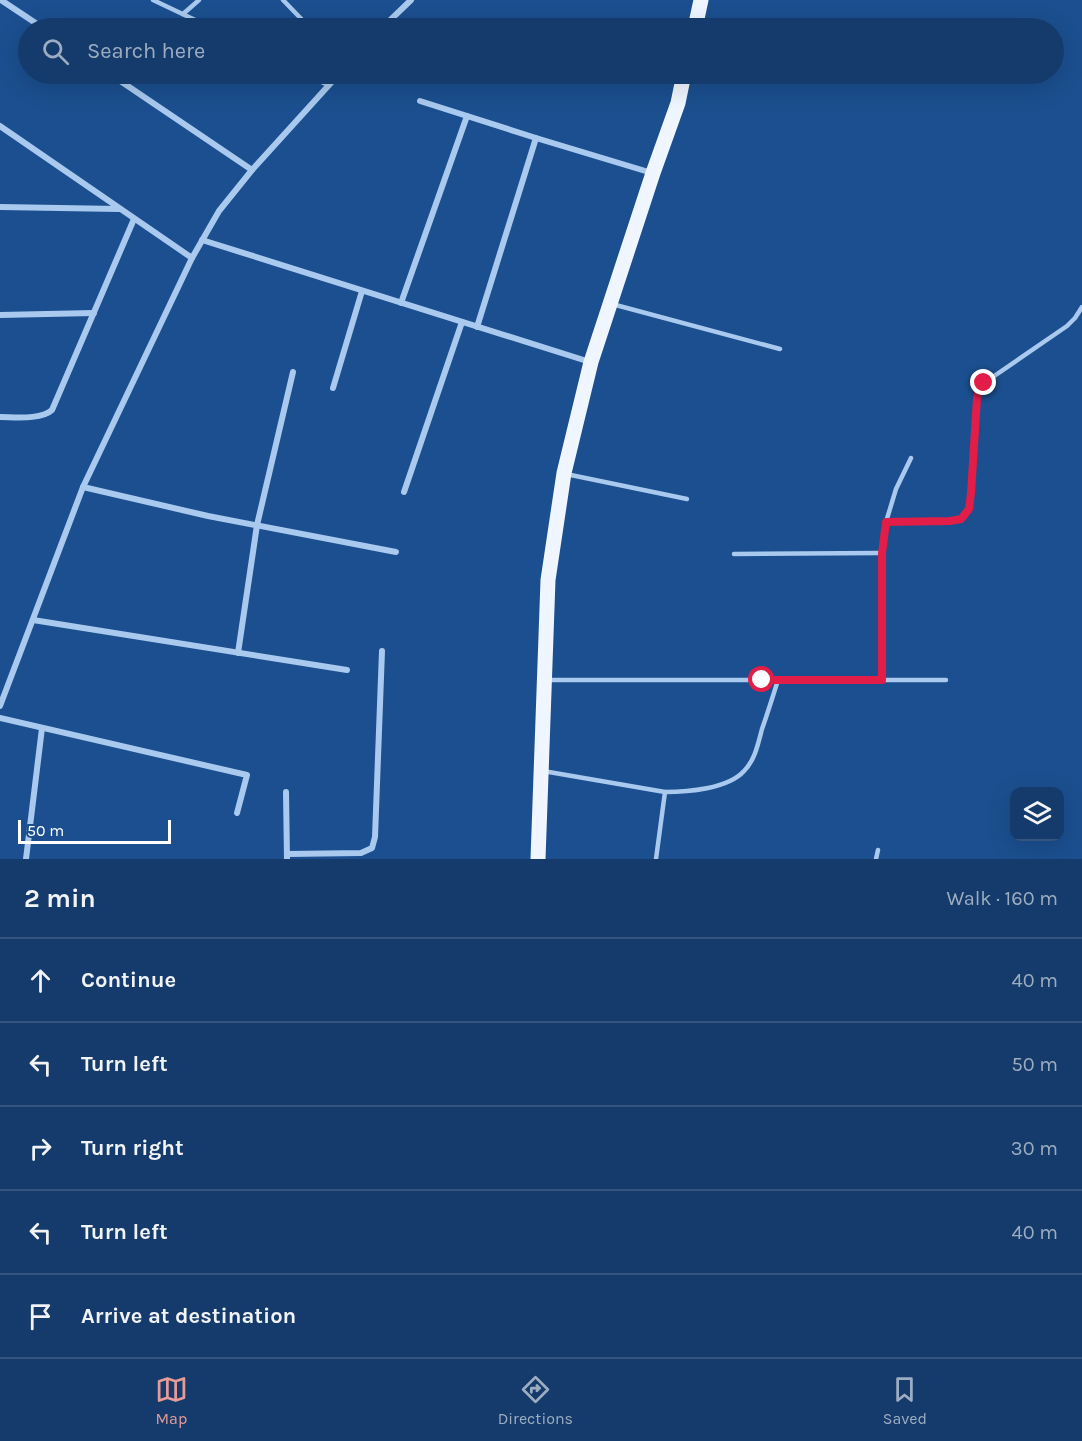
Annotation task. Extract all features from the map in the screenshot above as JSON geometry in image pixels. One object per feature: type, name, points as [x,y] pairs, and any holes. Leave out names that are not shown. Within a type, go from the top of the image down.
[{"type":"main road","points":[[697,18],[701,0]]},
{"type":"main road","points":[[538,859],[548,580],[564,473],[591,362],[678,103],[682,84]]},
{"type":"street","points":[[1,0],[28,18]]},
{"type":"street","points":[[392,18],[411,0]]},
{"type":"street","points":[[125,84],[252,170]]},
{"type":"street","points":[[0,706],[83,487],[192,258],[219,211],[252,170],[328,85]]},
{"type":"street","points":[[420,100],[653,173]]},
{"type":"street","points":[[401,303],[467,116]]},
{"type":"street","points":[[0,126],[192,258]]},
{"type":"street","points":[[477,327],[536,138]]},
{"type":"street","points":[[0,207],[121,209]]},
{"type":"street","points":[[0,417],[47,415],[52,410],[134,219]]},
{"type":"street","points":[[202,240],[591,362]]},
{"type":"street","points":[[333,388],[362,291]]},
{"type":"street","points":[[0,315],[94,313]]},
{"type":"street","points":[[404,492],[462,322]]},
{"type":"street","points":[[238,653],[257,525],[293,372]]},
{"type":"street","points":[[83,487],[208,516],[396,552]]},
{"type":"street","points":[[33,620],[347,670]]},
{"type":"street","points":[[286,792],[287,856],[361,852],[372,848],[375,837],[382,651]]},
{"type":"street","points":[[0,718],[247,775],[237,813]]},
{"type":"street","points":[[26,859],[42,728]]},
{"type":"lane","points":[[153,0],[191,18]]},
{"type":"lane","points":[[183,14],[199,0]]},
{"type":"lane","points":[[283,0],[300,18]]},
{"type":"lane","points":[[610,303],[780,349]]},
{"type":"lane","points":[[886,522],[961,519],[969,509],[979,390],[984,383],[1066,326],[1082,307]]},
{"type":"lane","points":[[882,680],[882,553],[886,522],[896,489],[911,458]]},
{"type":"lane","points":[[564,473],[687,499]]},
{"type":"lane","points":[[734,554],[882,553]]},
{"type":"lane","points":[[544,680],[946,680]]},
{"type":"lane","points":[[541,771],[665,792],[705,789],[733,780],[744,772],[753,758],[778,680]]},
{"type":"lane","points":[[656,859],[665,792]]},
{"type":"lane","points":[[876,859],[878,850]]},
{"type":"route","points":[[762,680],[882,680],[882,553],[886,522],[950,521],[961,519],[969,509],[977,398],[984,383]]}]
